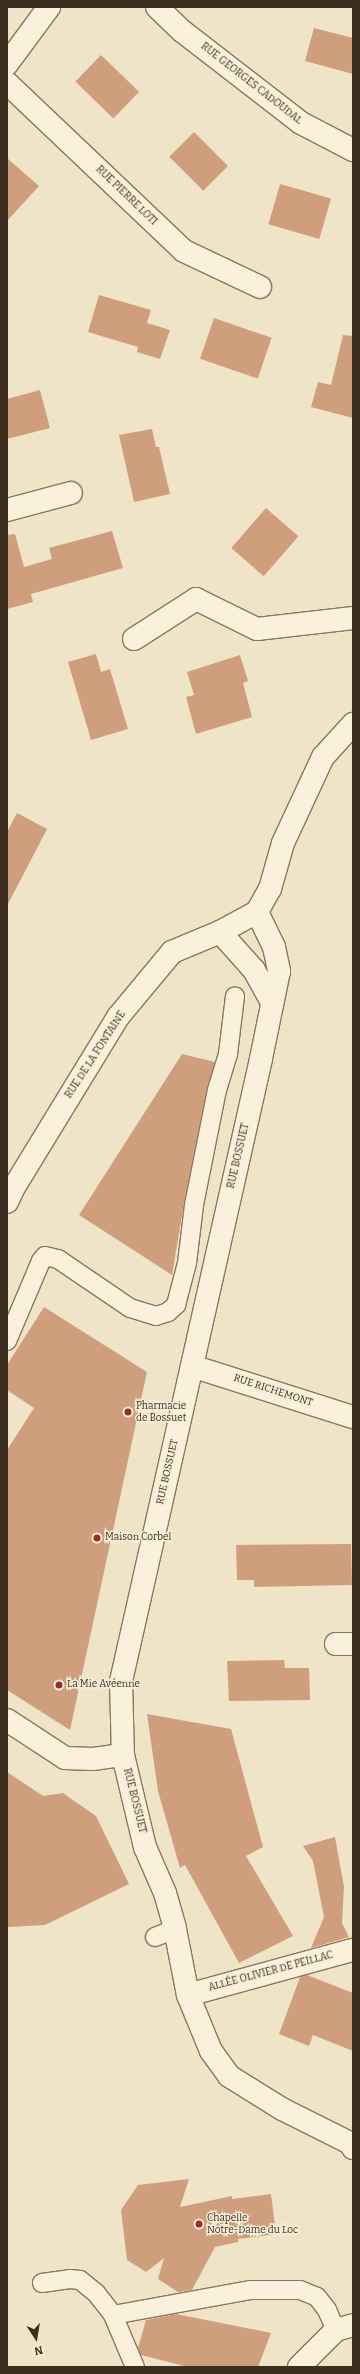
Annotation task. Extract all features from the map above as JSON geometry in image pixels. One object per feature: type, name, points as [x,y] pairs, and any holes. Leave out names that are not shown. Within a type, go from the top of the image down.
[{"type":"street","points":[[7,64],[49,7]]},
{"type":"street","name":"RUE GEORGES CADOUDAL","points":[[157,7],[182,30],[301,123],[353,150]]},
{"type":"street","name":"RUE PIERRE LOTI","points":[[7,83],[184,251],[260,287]]},
{"type":"street","points":[[7,510],[71,493]]},
{"type":"street","points":[[134,639],[196,600],[257,629],[353,618]]},
{"type":"street","points":[[257,912],[270,889],[282,843],[323,757],[353,724]]},
{"type":"street","name":"RUE DE LA FONTAINE","points":[[7,1202],[16,1183],[118,1017],[172,952],[220,932],[257,912]]},
{"type":"street","name":"RUE BOSSUET","points":[[257,912],[274,947],[279,971],[121,1681],[123,1755],[145,1847],[165,1892],[175,1929],[188,1995],[211,2051],[228,2076],[282,2109],[350,2143],[353,2148]]},
{"type":"street","points":[[220,932],[254,970],[272,1003]]},
{"type":"street","name":"RUE RICHEMONT","points":[[192,1366],[353,1417]]},
{"type":"street","points":[[7,1720],[65,1758],[93,1759],[123,1755]]},
{"type":"street","name":"ALLÉE OLIVIER DE PEILLAC","points":[[188,1995],[353,1950]]},
{"type":"street","points":[[299,2367],[344,2327]]},
{"type":"lane","points":[[7,1341],[41,1261],[45,1256],[58,1259],[130,1308],[156,1316],[168,1312],[176,1306],[187,1263],[194,1205],[217,1090],[228,1054],[235,996]]},
{"type":"lane","points":[[155,1938],[175,1929]]},
{"type":"lane","points":[[42,2283],[70,2279],[80,2280],[96,2293],[113,2314],[135,2367]]},
{"type":"lane","points":[[113,2314],[243,2291],[279,2288],[300,2290],[317,2297],[327,2310],[344,2327]]},
{"type":"building","points":[[314,28],[353,38],[353,74],[305,61]]},
{"type":"building","points":[[101,55],[139,92],[113,118],[75,82]]},
{"type":"building","points":[[194,132],[228,166],[203,191],[169,157]]},
{"type":"building","points":[[7,158],[39,186],[7,221]]},
{"type":"building","points":[[280,184],[331,199],[319,239],[268,224]]},
{"type":"building","points":[[99,295],[151,310],[147,323],[170,330],[160,359],[137,352],[138,347],[88,332]]},
{"type":"building","points":[[214,318],[272,338],[258,379],[200,359]]},
{"type":"building","points":[[343,335],[353,336],[353,418],[311,407],[318,382],[331,385]]},
{"type":"building","points":[[40,390],[50,428],[7,439],[7,399]]},
{"type":"building","points":[[152,429],[156,447],[159,447],[170,494],[134,502],[119,435]]},
{"type":"building","points":[[266,508],[298,536],[264,576],[231,548]]},
{"type":"building","points":[[112,531],[123,568],[31,594],[33,602],[7,609],[7,535],[15,534],[24,567],[52,559],[49,548]]},
{"type":"building","points":[[96,654],[101,672],[110,669],[128,729],[91,740],[68,662]]},
{"type":"building","points":[[240,655],[248,681],[243,683],[252,717],[196,734],[186,697],[194,695],[187,672]]},
{"type":"building","points":[[17,813],[47,829],[7,906],[7,832]]},
{"type":"building","points":[[182,1054],[215,1062],[207,1088],[184,1203],[172,1275],[79,1215]]},
{"type":"building","points":[[44,1307],[147,1372],[70,1730],[7,1690],[7,1450],[34,1408],[7,1390],[7,1365]]},
{"type":"building","points":[[351,1544],[352,1585],[254,1587],[254,1580],[237,1580],[236,1545]]},
{"type":"building","points":[[284,1660],[285,1668],[309,1668],[310,1700],[229,1701],[227,1661]]},
{"type":"building","points":[[147,1714],[231,1729],[263,1847],[246,1856],[293,1936],[239,1963],[185,1865],[180,1868],[158,1791]]},
{"type":"building","points":[[7,1772],[43,1796],[63,1793],[96,1816],[129,1884],[45,1925],[8,1927]]},
{"type":"building","points":[[335,1837],[344,1887],[342,1923],[349,1937],[311,1948],[324,1917],[313,1861],[303,1846]]},
{"type":"building","points":[[307,1975],[353,1993],[353,2051],[313,2035],[309,2046],[279,2034],[300,1977]]},
{"type":"building","name":"Chapelle Notre-Dame du Loc","points":[[189,2179],[180,2207],[232,2196],[232,2199],[271,2194],[276,2234],[238,2239],[238,2242],[215,2247],[192,2290],[178,2292],[158,2279],[164,2258],[146,2272],[127,2260],[121,2210],[138,2185]]},
{"type":"building","points":[[176,2314],[271,2333],[258,2367],[188,2367],[141,2355],[138,2348],[146,2320]]},
{"type":"place","name":"Pharmacie de Bossuet","points":[[128,1412]]},
{"type":"place","name":"Maison Corbel","points":[[97,1538]]},
{"type":"place","name":"La Mie Avéenne","points":[[59,1685]]},
{"type":"place","name":"Chapelle Notre-Dame du Loc","points":[[199,2224]]}]
